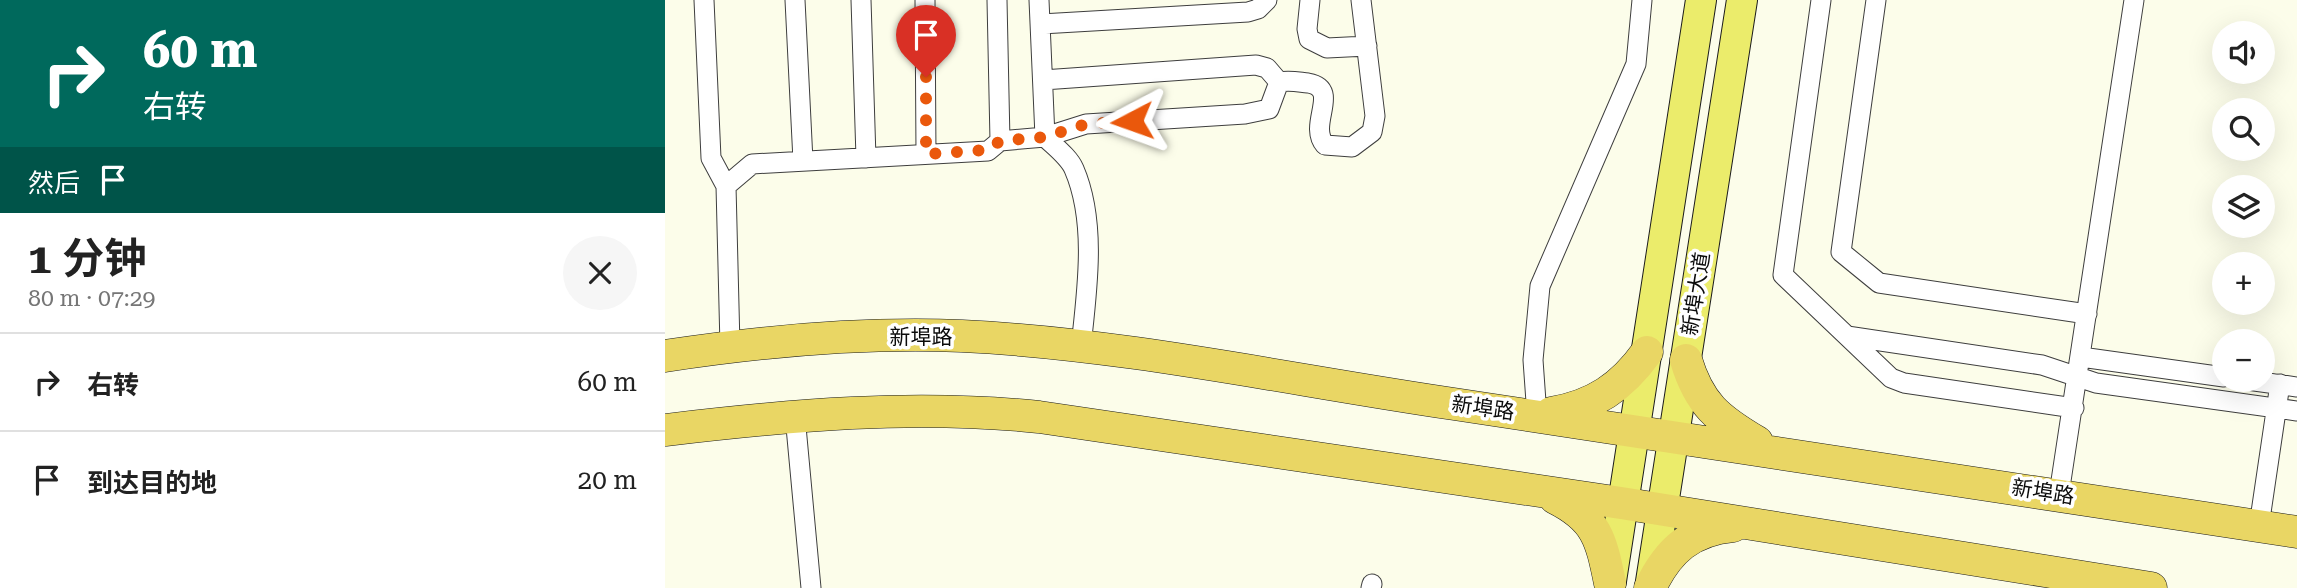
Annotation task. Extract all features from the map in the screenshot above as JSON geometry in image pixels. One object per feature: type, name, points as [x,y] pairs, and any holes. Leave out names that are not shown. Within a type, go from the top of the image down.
[{"type":"highway","name":"新埠路","points":[[665,356],[730,346],[848,337],[948,336],[1081,346],[1537,416],[1768,448],[2297,532]]},
{"type":"highway","points":[[1537,416],[1584,406],[1604,396],[1634,369],[1647,352]]},
{"type":"highway","points":[[1686,360],[1694,386],[1712,412],[1731,427],[1768,448]]},
{"type":"highway","points":[[665,430],[858,410],[994,412],[1621,503],[2151,588]]},
{"type":"highway","points":[[1538,491],[1571,506],[1593,526],[1600,538],[1610,585]]},
{"type":"highway","points":[[1650,588],[1670,553],[1685,540],[1702,531],[1750,524]]},
{"type":"main road","name":"新埠大道","points":[[1610,585],[1632,429],[1647,352],[1701,0]]},
{"type":"main road","name":"新埠大道","points":[[1650,588],[1742,0]]},
{"type":"street","points":[[704,0],[711,158],[726,186],[730,346]]},
{"type":"street","points":[[795,0],[803,161]]},
{"type":"street","points":[[861,0],[866,158]]},
{"type":"street","points":[[925,0],[926,154]]},
{"type":"street","points":[[997,0],[1000,141]]},
{"type":"street","points":[[1039,0],[1045,137],[1073,167],[1082,197],[1086,267],[1081,346]]},
{"type":"street","points":[[1041,24],[1248,12],[1264,5],[1267,0]]},
{"type":"street","points":[[1310,0],[1307,29],[1309,39],[1327,48],[1367,46]]},
{"type":"street","points":[[1279,82],[1290,80],[1317,85],[1325,98],[1318,137],[1325,145],[1352,147],[1372,132],[1375,116],[1361,0]]},
{"type":"street","points":[[1537,416],[1533,360],[1540,286],[1636,64],[1642,0]]},
{"type":"street","points":[[1821,0],[1783,275],[1891,378],[1904,383],[2074,408]]},
{"type":"street","points":[[1876,0],[1841,252],[1879,283],[2087,314]]},
{"type":"street","points":[[2059,494],[2134,0]]},
{"type":"street","points":[[1043,80],[1256,65],[1267,68],[1279,82]]},
{"type":"street","points":[[726,186],[753,164],[988,150],[1000,141],[1045,137],[1086,124],[1245,114],[1269,109],[1279,82]]},
{"type":"street","points":[[1847,336],[2042,365],[2212,376]]},
{"type":"street","points":[[2079,367],[2096,383],[2297,411]]},
{"type":"street","points":[[2259,526],[2277,408],[2289,386]]},
{"type":"street","points":[[795,416],[811,588]]},
{"type":"route","points":[[926,77],[926,154],[988,150],[1000,141],[1045,137],[1086,124],[1132,121]]}]
